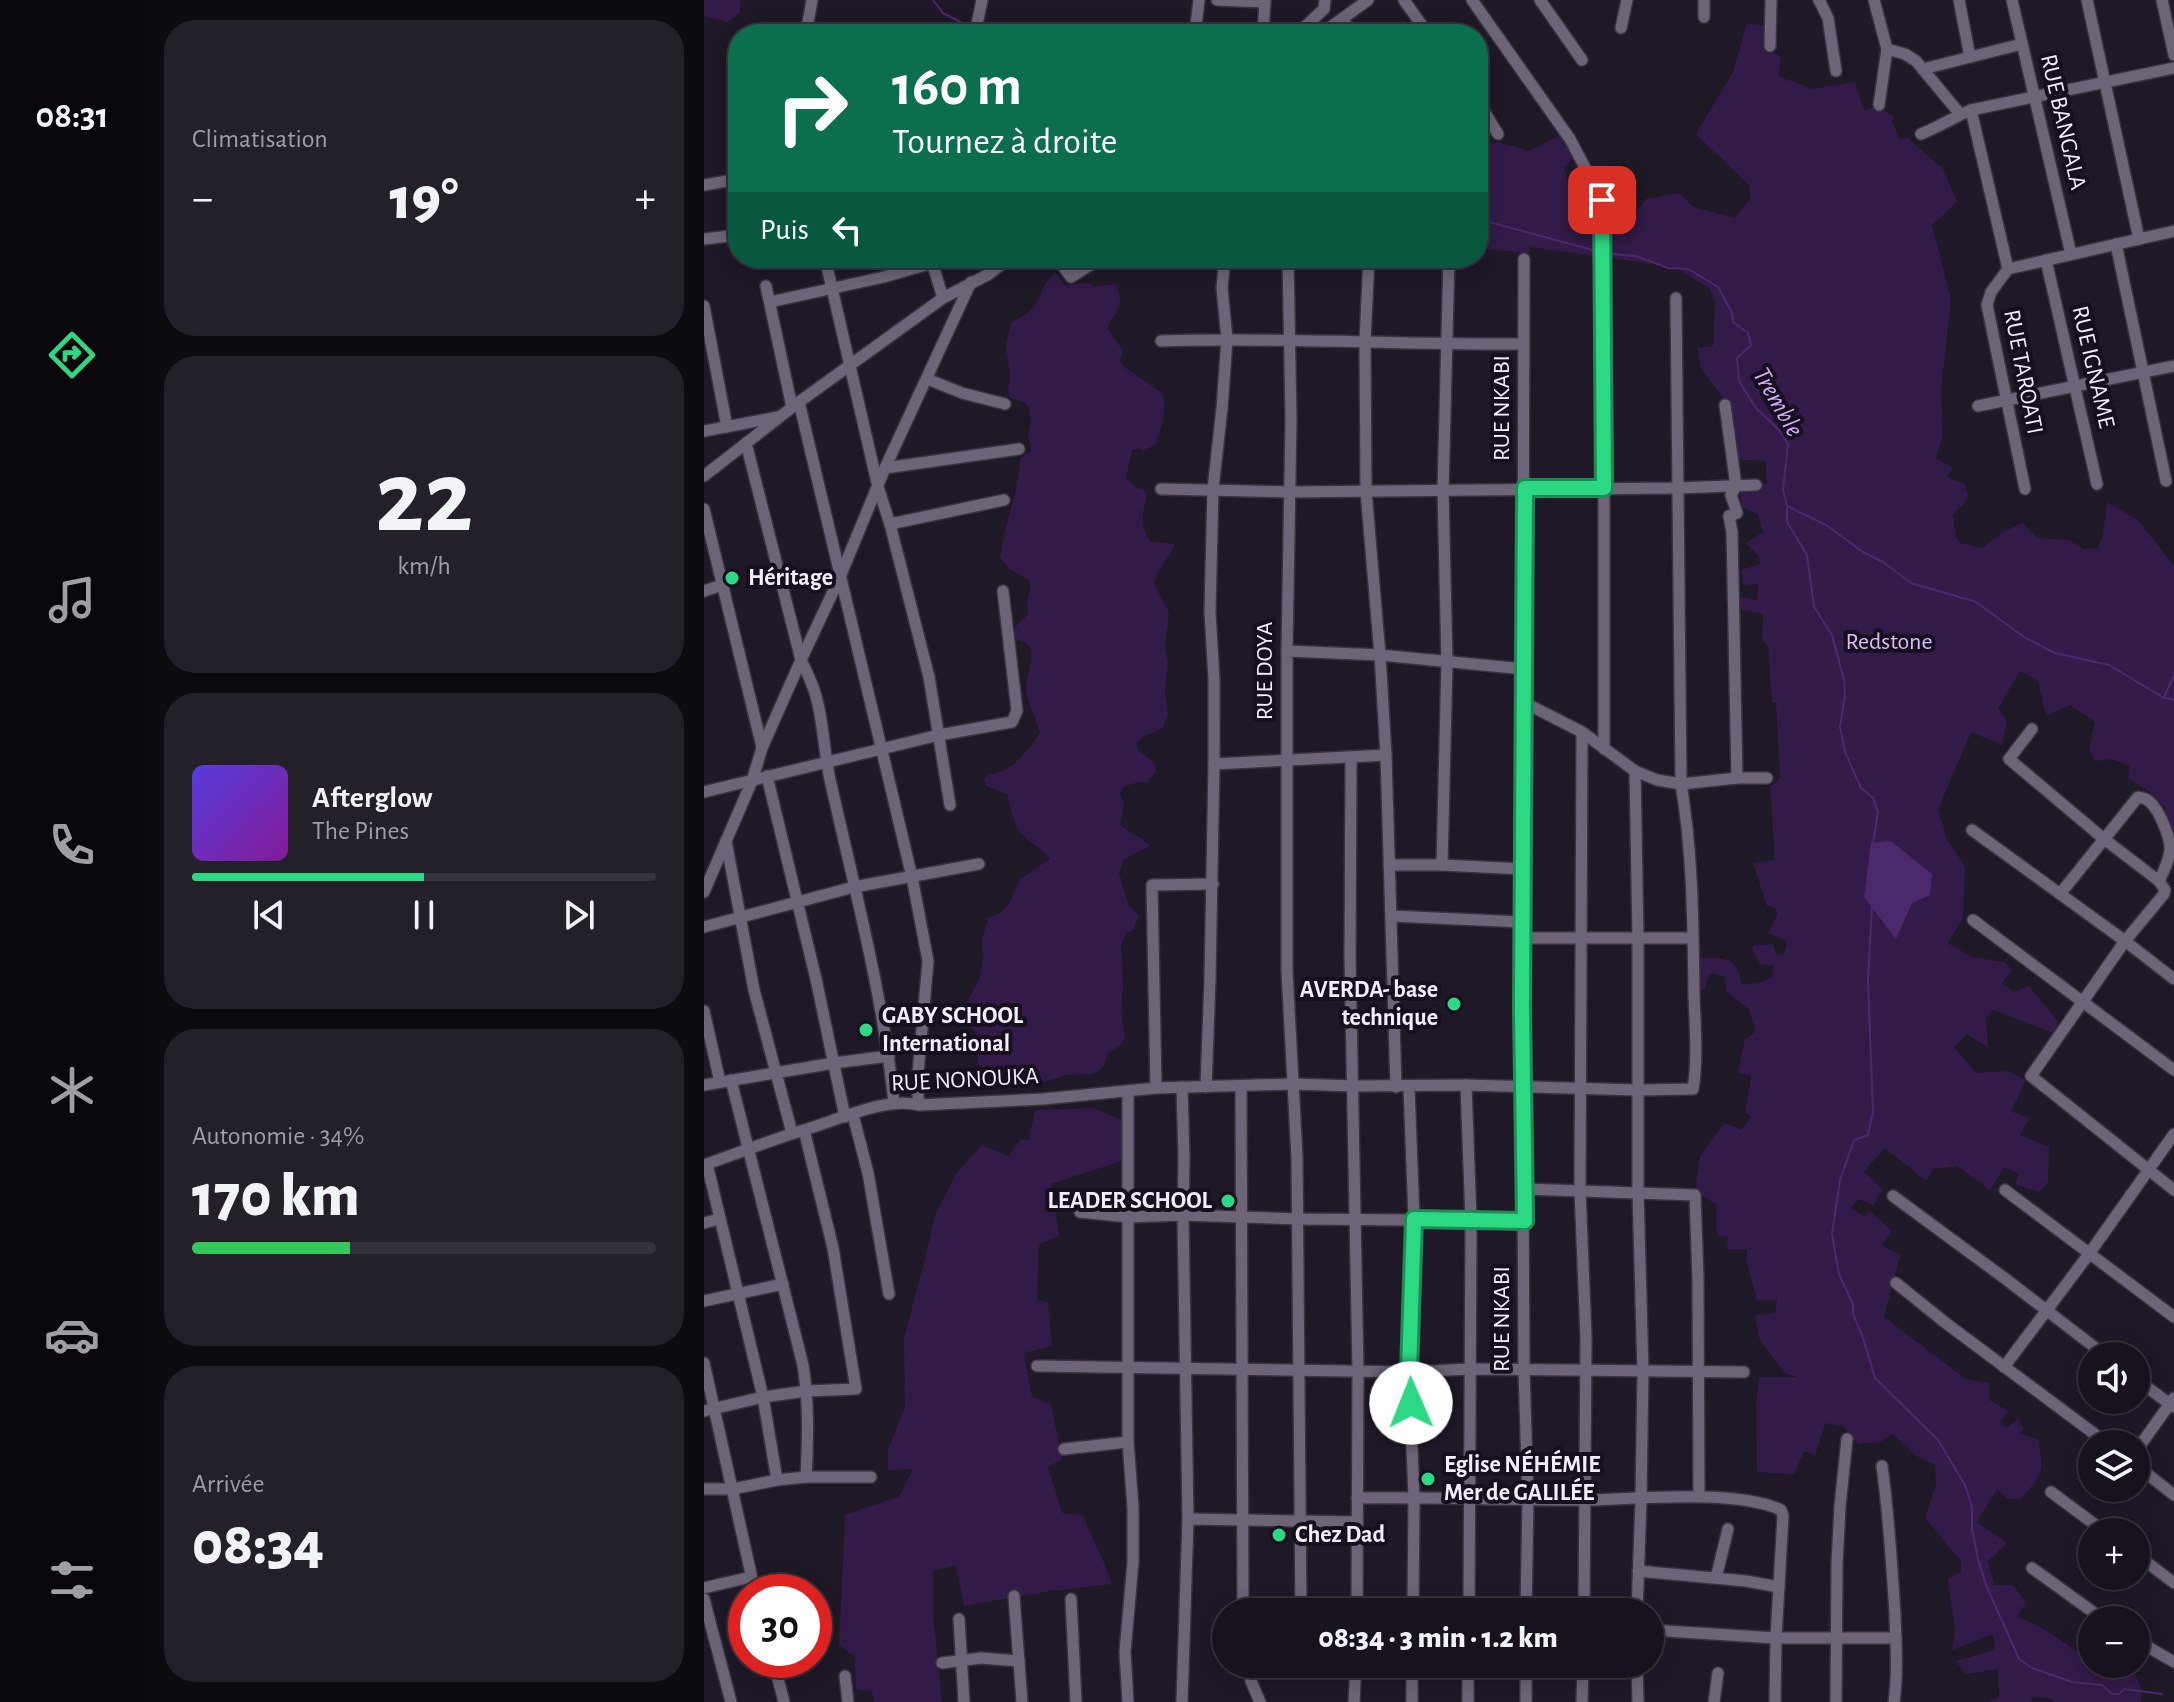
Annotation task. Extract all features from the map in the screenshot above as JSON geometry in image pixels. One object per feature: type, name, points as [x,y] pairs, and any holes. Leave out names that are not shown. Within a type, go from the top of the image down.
[{"type":"street","points":[[808,24],[812,0]]},
{"type":"street","points":[[977,24],[982,0]]},
{"type":"street","points":[[1196,24],[1199,0]]},
{"type":"street","points":[[1217,0],[1265,1],[1264,24]]},
{"type":"street","points":[[1308,24],[1324,9],[1325,0]]},
{"type":"street","points":[[1336,24],[1368,0]]},
{"type":"street","points":[[1404,0],[1421,24]]},
{"type":"street","points":[[1472,0],[1570,139],[1602,200],[1604,749]]},
{"type":"street","points":[[1540,0],[1582,60]]},
{"type":"street","points":[[1621,28],[1627,0]]},
{"type":"street","points":[[1704,0],[1704,17]]},
{"type":"street","points":[[1770,46],[1771,0]]},
{"type":"street","points":[[1819,0],[1828,18],[1836,71]]},
{"type":"street","points":[[1874,0],[1887,49],[1879,105]]},
{"type":"street","points":[[1959,0],[1970,57]]},
{"type":"street","name":"RUE BANGALA","points":[[2012,0],[2071,254]]},
{"type":"street","points":[[2087,0],[2139,239]]},
{"type":"street","points":[[2162,0],[2174,55]]},
{"type":"street","points":[[1342,20],[1346,24]]},
{"type":"street","points":[[1923,69],[2022,44]]},
{"type":"street","points":[[1887,49],[1910,56],[1966,112],[2008,269],[2174,231]]},
{"type":"street","points":[[1921,134],[1966,112],[2174,68]]},
{"type":"street","points":[[1488,118],[1498,134]]},
{"type":"street","points":[[704,185],[728,181]]},
{"type":"street","points":[[704,239],[728,236]]},
{"type":"street","points":[[2116,244],[2166,481]]},
{"type":"street","name":"RUE NKABI","points":[[1524,259],[1522,938],[1526,1598]]},
{"type":"street","name":"RUE IGNAME","points":[[2046,260],[2097,484]]},
{"type":"street","points":[[827,268],[878,487],[929,677],[950,805]]},
{"type":"street","points":[[770,302],[903,268]]},
{"type":"street","points":[[934,268],[943,298]]},
{"type":"street","points":[[988,268],[989,274]]},
{"type":"street","points":[[704,476],[796,404],[943,298],[997,268]]},
{"type":"street","points":[[1064,268],[1071,277],[1085,268]]},
{"type":"street","points":[[1206,1087],[1213,884],[1214,680],[1210,612],[1213,489],[1227,339],[1222,288],[1224,268]]},
{"type":"street","name":"RUE DOYA","points":[[1288,268],[1291,419],[1287,971],[1297,1157],[1301,1598]]},
{"type":"street","points":[[1369,268],[1365,341],[1366,491],[1380,655],[1402,1087],[1414,1219],[1409,1372],[1414,1498],[1413,1598]]},
{"type":"street","points":[[1442,865],[1447,662],[1443,490],[1449,268]]},
{"type":"street","name":"RUE TAROATI","points":[[2008,269],[1991,292],[1987,305],[2025,489]]},
{"type":"street","points":[[704,892],[752,781],[762,748],[971,282]]},
{"type":"street","points":[[766,286],[840,577],[912,877],[928,961],[917,1085],[919,1105]]},
{"type":"street","points":[[1522,938],[1693,938],[1688,821],[1681,784],[1676,298]]},
{"type":"street","points":[[704,306],[709,358],[727,427]]},
{"type":"street","points":[[1161,341],[1227,339],[1524,344]]},
{"type":"street","points":[[1978,406],[2174,366]]},
{"type":"street","points":[[927,379],[962,393],[1005,404]]},
{"type":"street","points":[[1725,405],[1736,486],[1731,495],[1737,513],[1729,516],[1732,532],[1737,778]]},
{"type":"street","points":[[704,431],[780,416]]},
{"type":"street","points":[[746,443],[801,660],[812,683],[818,707],[826,763],[889,1056],[894,1103]]},
{"type":"street","points":[[885,468],[1019,449]]},
{"type":"street","points":[[1161,489],[1289,492],[1756,485]]},
{"type":"street","points":[[890,524],[1004,500]]},
{"type":"street","points":[[704,509],[762,748]]},
{"type":"street","points":[[704,591],[722,585]]},
{"type":"street","points":[[704,792],[939,735],[1009,724],[1015,719],[1017,711],[1003,591]]},
{"type":"street","points":[[1287,651],[1380,655],[1524,669]]},
{"type":"street","points":[[1523,702],[1582,732],[1635,771],[1669,783],[1767,778]]},
{"type":"street","points":[[2032,729],[2009,759],[2165,888],[2164,894],[2125,941],[2031,1076],[2174,1190]]},
{"type":"street","points":[[1582,732],[1580,1190],[1585,1371],[1584,1598]]},
{"type":"street","points":[[1214,764],[1386,755]]},
{"type":"street","points":[[1351,758],[1350,957],[1358,1370],[1357,1598]]},
{"type":"street","points":[[1635,771],[1638,1192],[1643,1371],[1637,1598]]},
{"type":"street","points":[[767,776],[834,1063],[868,1173],[889,1294]]},
{"type":"street","points":[[2060,894],[2138,797],[2150,802],[2166,829],[2171,845],[2159,881]]},
{"type":"street","points":[[1972,830],[2174,979]]},
{"type":"street","points":[[710,1410],[763,1397],[856,1389],[833,1248],[798,1132],[775,1072],[754,990],[725,840]]},
{"type":"street","points":[[704,927],[854,887],[979,864]]},
{"type":"street","points":[[1389,865],[1523,869]]},
{"type":"street","points":[[1156,1088],[1152,885],[1213,884]]},
{"type":"street","points":[[1391,916],[1522,922]]},
{"type":"street","points":[[1973,920],[2174,1070]]},
{"type":"street","name":"RUE NONOUKA","points":[[705,1164],[849,1116],[906,1102],[919,1105],[1043,1099],[1156,1088],[1292,1084],[1691,1089],[1694,1087],[1693,938]]},
{"type":"street","points":[[704,1011],[747,1150],[803,1365],[807,1391],[806,1477]]},
{"type":"street","points":[[704,1085],[889,1056]]},
{"type":"street","points":[[1466,1085],[1471,1220],[1469,1598]]},
{"type":"street","points":[[1241,1086],[1243,1598]]},
{"type":"street","points":[[1182,1087],[1188,1519],[1182,1702]]},
{"type":"street","points":[[1128,1091],[1128,1442],[1133,1507],[1133,1562],[1125,1652],[1128,1702]]},
{"type":"street","points":[[2004,1367],[2174,1134]]},
{"type":"street","points":[[705,1164],[763,1397],[777,1480]]},
{"type":"street","points":[[1524,1189],[1696,1196],[1699,1497]]},
{"type":"street","points":[[2005,1190],[2174,1317]]},
{"type":"street","points":[[1893,1196],[2087,1342]]},
{"type":"street","points":[[1080,1212],[1128,1217],[1183,1215],[1525,1221]]},
{"type":"street","points":[[704,1223],[719,1219]]},
{"type":"street","points":[[1896,1283],[2089,1430]]},
{"type":"street","points":[[704,1301],[783,1284]]},
{"type":"street","points":[[704,1363],[710,1410],[733,1489],[750,1574]]},
{"type":"street","points":[[1037,1366],[1409,1372],[1470,1369],[1744,1372]]},
{"type":"street","points":[[2150,1388],[2172,1403],[2150,1432]]},
{"type":"street","points":[[1836,1702],[1840,1506],[1847,1439]]},
{"type":"street","points":[[1064,1449],[1128,1442]]},
{"type":"street","points":[[1882,1466],[1889,1515],[1896,1638],[1894,1702]]},
{"type":"street","points":[[2150,1476],[2174,1495]]},
{"type":"street","points":[[704,1489],[733,1489],[806,1477],[871,1477]]},
{"type":"street","points":[[2051,1492],[2086,1518]]},
{"type":"street","points":[[1357,1498],[1585,1500],[1699,1497],[1760,1502],[1781,1510],[1775,1702]]},
{"type":"street","points":[[1188,1519],[1357,1522]]},
{"type":"street","points":[[1716,1578],[1728,1529]]},
{"type":"street","points":[[2150,1565],[2174,1583]]},
{"type":"street","points":[[2032,1568],[2085,1606]]},
{"type":"street","points":[[1638,1571],[1779,1587]]},
{"type":"street","points":[[704,1588],[728,1582]]},
{"type":"street","points":[[1014,1596],[1022,1702]]},
{"type":"street","points":[[704,1599],[731,1702]]},
{"type":"street","points":[[1071,1599],[1076,1702]]},
{"type":"street","points":[[959,1619],[964,1702]]},
{"type":"street","points":[[1664,1631],[1776,1638],[1896,1638]]},
{"type":"street","points":[[2150,1648],[2174,1662]]},
{"type":"street","points":[[942,1663],[981,1658],[1019,1661]]},
{"type":"street","points":[[1714,1702],[1718,1673]]},
{"type":"street","points":[[845,1676],[848,1702]]},
{"type":"street","points":[[778,1678],[784,1702]]},
{"type":"street","points":[[1354,1702],[1355,1678]]},
{"type":"street","points":[[1412,1678],[1412,1702]]},
{"type":"street","points":[[1468,1678],[1468,1702]]},
{"type":"street","points":[[1526,1678],[1526,1702]]},
{"type":"street","points":[[1582,1702],[1583,1678]]},
{"type":"street","points":[[1637,1678],[1638,1702]]},
{"type":"street","points":[[1251,1681],[1260,1702]]},
{"type":"green space","points":[[704,0],[740,0],[740,13],[728,22],[704,16]]},
{"type":"green space","name":"Redstone","points":[[1747,23],[1769,27],[1778,46],[1770,51],[1781,57],[1778,76],[1812,89],[1855,82],[1864,110],[1876,107],[1895,117],[1892,122],[1900,139],[1908,138],[1943,169],[1957,202],[1932,225],[1951,299],[1941,391],[1943,436],[1936,458],[1953,468],[1947,477],[1965,484],[1969,498],[1953,515],[1956,537],[1960,543],[1982,548],[2003,532],[2022,523],[2038,538],[2069,540],[2084,549],[2098,548],[2103,535],[2107,502],[2138,520],[2174,566],[2174,847],[2162,842],[2165,832],[2173,834],[2169,821],[2164,818],[2165,807],[2128,778],[2130,766],[2112,759],[2095,761],[2089,749],[2095,722],[2070,705],[2046,716],[2038,681],[2020,671],[1998,709],[2007,721],[2002,745],[1971,732],[1938,810],[1947,839],[1965,867],[1963,918],[1948,943],[1971,957],[2004,962],[2012,970],[2002,983],[2013,992],[2029,986],[2057,1020],[2056,1034],[1994,1010],[1986,1017],[1988,1048],[1967,1034],[1954,1047],[1976,1073],[2008,1071],[2026,1080],[2011,1111],[2029,1118],[2020,1135],[2049,1147],[2048,1182],[2040,1192],[2015,1185],[2019,1174],[2004,1167],[1990,1190],[1957,1166],[1933,1169],[1926,1181],[1885,1148],[1864,1172],[1883,1190],[1873,1205],[1858,1199],[1851,1208],[1864,1217],[1870,1211],[1892,1231],[1882,1245],[1900,1256],[1884,1317],[1966,1379],[1989,1383],[1989,1400],[2009,1411],[2000,1422],[2006,1428],[2018,1419],[2024,1430],[2019,1433],[2038,1440],[2041,1467],[2034,1484],[2021,1499],[2008,1499],[1997,1489],[1977,1522],[2007,1543],[1988,1561],[1994,1585],[2013,1585],[2026,1603],[2017,1616],[2039,1626],[2078,1652],[2078,1678],[2137,1678],[2141,1702],[2054,1702],[2053,1699],[2032,1696],[2031,1702],[1987,1702],[1999,1697],[1998,1669],[1966,1674],[1955,1661],[1995,1650],[1993,1634],[1952,1650],[1955,1630],[1948,1579],[1961,1572],[1961,1561],[1925,1518],[1936,1485],[1935,1465],[1916,1456],[1893,1434],[1880,1442],[1858,1444],[1843,1426],[1825,1423],[1815,1456],[1804,1451],[1794,1474],[1757,1472],[1756,1405],[1759,1377],[1798,1377],[1784,1373],[1760,1340],[1755,1315],[1775,1313],[1777,1300],[1757,1300],[1747,1263],[1747,1249],[1727,1249],[1728,1237],[1717,1235],[1716,1204],[1695,1192],[1700,1156],[1724,1123],[1742,1130],[1751,1116],[1745,1113],[1751,1076],[1738,1072],[1745,1039],[1755,1029],[1749,1009],[1726,991],[1725,977],[1710,973],[1704,990],[1694,991],[1695,966],[1699,958],[1728,961],[1737,968],[1742,985],[1758,983],[1772,977],[1774,966],[1760,964],[1751,946],[1773,944],[1776,954],[1784,955],[1787,941],[1768,933],[1777,915],[1776,908],[1767,906],[1753,863],[1775,860],[1770,787],[1780,778],[1776,703],[1772,702],[1768,646],[1762,639],[1763,614],[1742,610],[1739,597],[1757,600],[1758,584],[1743,585],[1741,570],[1760,564],[1760,557],[1746,543],[1763,532],[1758,514],[1742,508],[1740,490],[1767,483],[1765,461],[1733,459],[1728,404],[1701,369],[1697,348],[1713,346],[1715,303],[1710,289],[1675,267],[1530,247],[1529,253],[1488,249],[1488,143],[1500,142],[1528,151],[1561,135],[1575,156],[1564,168],[1568,181],[1588,174],[1608,210],[1640,208],[1646,199],[1679,193],[1693,207],[1735,218],[1751,198],[1749,185],[1696,134],[1733,72]]},
{"type":"green space","points":[[1056,273],[1065,285],[1090,283],[1094,287],[1114,284],[1118,289],[1119,305],[1108,324],[1123,352],[1120,359],[1123,366],[1162,393],[1164,405],[1155,445],[1142,451],[1140,448],[1132,450],[1126,478],[1147,495],[1143,520],[1151,542],[1175,544],[1154,584],[1169,613],[1165,647],[1168,714],[1163,728],[1141,738],[1136,744],[1138,750],[1155,764],[1156,772],[1147,783],[1138,782],[1123,787],[1120,794],[1124,804],[1120,825],[1150,846],[1124,859],[1119,873],[1128,904],[1139,916],[1133,930],[1126,933],[1121,946],[1121,1011],[1125,1037],[1121,1045],[1109,1052],[1099,1071],[1067,1075],[1029,1086],[1013,1083],[979,1065],[977,1036],[963,1018],[980,977],[982,940],[988,918],[1001,913],[1010,902],[1019,880],[1050,859],[1020,832],[1007,794],[986,786],[984,778],[1013,765],[1040,733],[1026,689],[1031,663],[1030,648],[1017,640],[1014,632],[1028,615],[1027,601],[1031,586],[1028,579],[1009,569],[1000,557],[1020,459],[1031,450],[1029,408],[1024,402],[1010,398],[1008,391],[1010,377],[1006,345],[1011,323],[1034,307],[1047,281]]},
{"type":"green space","points":[[1093,1108],[1121,1120],[1125,1160],[1051,1184],[1059,1236],[1039,1244],[1037,1300],[1048,1302],[1052,1346],[1024,1353],[1032,1397],[1051,1404],[1062,1459],[1048,1467],[1062,1513],[1083,1515],[1112,1584],[964,1606],[956,1566],[933,1570],[933,1615],[942,1702],[874,1702],[872,1691],[856,1689],[855,1657],[839,1645],[845,1515],[899,1497],[913,1469],[888,1470],[888,1449],[905,1408],[904,1338],[935,1215],[957,1172],[982,1145],[1009,1156],[1021,1139],[1029,1140],[1035,1110]]},
{"type":"shaded area","points":[[1891,841],[1932,874],[1930,895],[1912,903],[1896,939],[1864,897],[1871,843]]},
{"type":"waterway","name":"Tremble","points":[[933,0],[943,13],[964,24]]},
{"type":"waterway","name":"Tremble","points":[[1488,222],[1600,252]]},
{"type":"waterway","name":"Tremble","points":[[1611,254],[1636,256],[1668,268],[1688,269],[1718,287],[1732,313],[1733,322],[1748,333],[1751,345],[1737,358],[1739,381],[1755,407],[1779,430],[1788,444],[1783,490],[1787,506],[1826,525],[1911,583],[1976,602],[2024,637],[2055,653],[2109,665],[2164,698],[2174,700]]},
{"type":"waterway","points":[[1787,506],[1787,522],[1807,555],[1814,607],[1832,635],[1844,680],[1840,727],[1845,752],[1861,788],[1873,798],[1878,812],[1873,843]]},
{"type":"waterway","points":[[2164,697],[2174,676]]},
{"type":"waterway","points":[[1872,905],[1868,980],[1873,1112],[1868,1135],[1854,1140],[1840,1180],[1832,1234],[1839,1274],[1853,1304],[1853,1313],[1875,1378],[1938,1440],[1965,1485],[1972,1507],[1972,1529],[1978,1559],[1986,1585],[2019,1659],[2032,1668],[2072,1682],[2102,1685],[2112,1694],[2119,1694],[2124,1689],[2162,1694]]},
{"type":"place","name":"Héritage","points":[[732,578]]},
{"type":"place","name":"AVERDA- base technique","points":[[1454,1004]]},
{"type":"place","name":"GABY SCHOOL International","points":[[866,1030]]},
{"type":"place","name":"LEADER SCHOOL","points":[[1228,1201]]},
{"type":"place","name":"Eglise NÉHÉMIE Mer de GALILÉE","points":[[1428,1479]]},
{"type":"place","name":"Chez Dad","points":[[1279,1535]]},
{"type":"route","points":[[1411,1403],[1409,1372],[1414,1219],[1525,1221],[1522,1010],[1525,488],[1604,488],[1602,200]]}]
